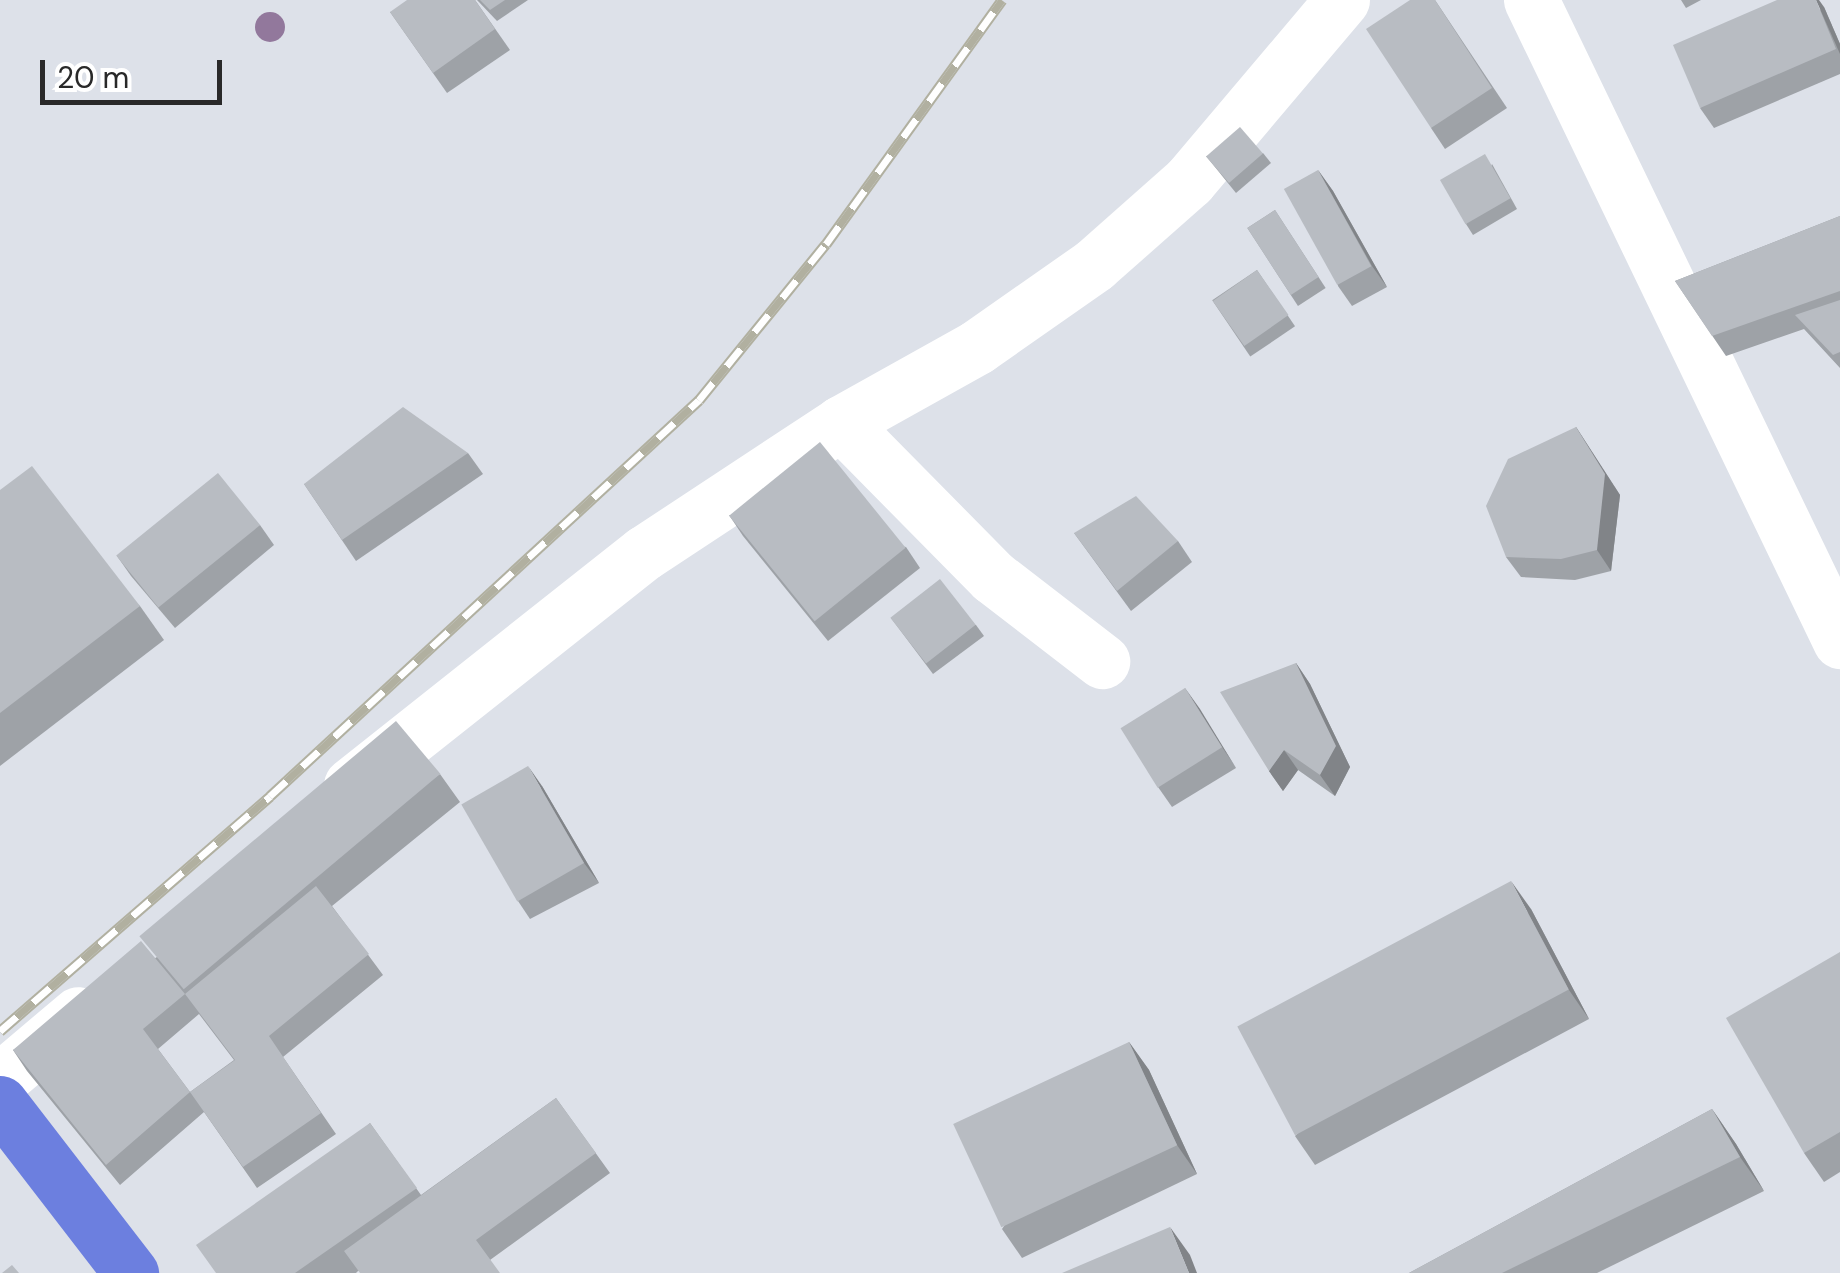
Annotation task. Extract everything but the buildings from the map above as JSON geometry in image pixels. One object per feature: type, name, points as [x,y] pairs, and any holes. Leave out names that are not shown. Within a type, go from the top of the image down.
[{"type":"main road","points":[[0,1102],[131,1273]]},
{"type":"street","points":[[319,813],[644,552],[841,423],[976,347],[1094,265],[1189,181],[1342,0]]},
{"type":"street","points":[[1531,0],[1840,642]]},
{"type":"street","points":[[841,423],[994,577],[1102,661]]},
{"type":"street","points":[[0,1080],[122,978]]},
{"type":"railway","points":[[0,1031],[270,796],[699,400],[826,244],[1002,0]]}]
